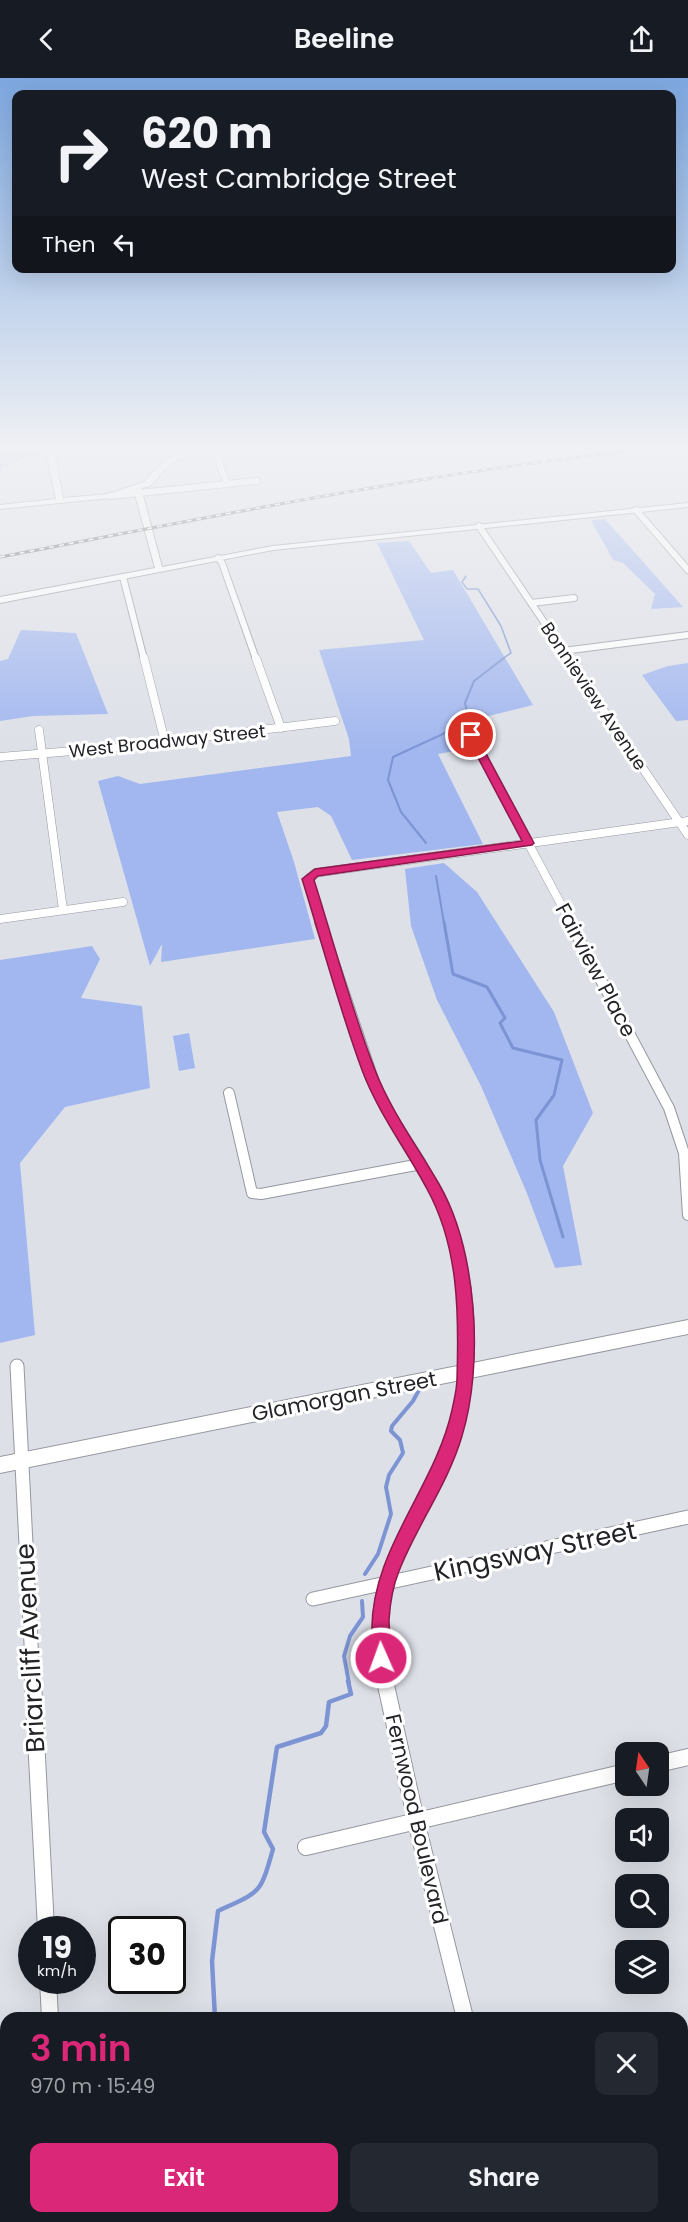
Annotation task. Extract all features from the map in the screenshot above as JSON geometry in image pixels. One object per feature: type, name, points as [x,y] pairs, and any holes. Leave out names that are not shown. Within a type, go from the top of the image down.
[{"type":"street","points":[[154,551],[159,569]]},
{"type":"street","points":[[0,600],[258,551]]},
{"type":"street","name":"Bonnieview Avenue","points":[[496,551],[683,821],[688,836]]},
{"type":"street","points":[[672,551],[688,570]]},
{"type":"street","points":[[218,558],[222,563],[281,728]]},
{"type":"street","points":[[123,576],[165,741]]},
{"type":"street","points":[[531,603],[574,598]]},
{"type":"street","points":[[563,651],[688,635]]},
{"type":"street","name":"West Broadway Street","points":[[0,757],[335,721]]},
{"type":"street","points":[[39,730],[63,910]]},
{"type":"street","name":"Fairview Place","points":[[471,735],[672,1116],[684,1153],[688,1215]]},
{"type":"street","points":[[528,843],[683,821]]},
{"type":"street","name":"Fernwood Boulevard","points":[[464,2012],[416,1822],[381,1658],[380,1620],[386,1584],[403,1541],[445,1460],[454,1435],[464,1395],[466,1306],[459,1259],[439,1198],[421,1164],[387,1111],[369,1070],[308,884],[309,875],[324,871],[528,843]]},
{"type":"street","points":[[0,919],[123,902]]},
{"type":"street","points":[[229,1093],[252,1193],[261,1194],[421,1164]]},
{"type":"street","name":"Glamorgan Street","points":[[0,1465],[688,1327]]},
{"type":"street","name":"Briarcliff Avenue","points":[[16,1366],[45,1916]]},
{"type":"street","name":"Kingsway Street","points":[[313,1599],[688,1517]]},
{"type":"street","points":[[669,1761],[688,1757]]},
{"type":"street","points":[[306,1847],[615,1775]]},
{"type":"street","points":[[49,1994],[50,2012]]},
{"type":"shaded area","points":[[381,551],[416,551],[431,573],[453,570],[533,705],[476,719],[473,730],[462,734],[470,748],[438,754],[483,844],[352,860],[331,816],[318,807],[277,812],[294,862],[315,939],[161,962],[162,944],[150,966],[98,781],[118,776],[140,784],[351,756],[349,739],[319,650],[424,640]]},
{"type":"shaded area","points":[[608,551],[633,551],[683,607],[651,609],[655,594],[623,563],[613,560]]},
{"type":"shaded area","points":[[21,630],[76,633],[108,714],[33,716],[0,721],[0,661],[8,659]]},
{"type":"shaded area","points":[[688,663],[688,720],[676,721],[642,675],[668,666]]},
{"type":"shaded area","points":[[444,863],[477,892],[554,1012],[593,1113],[563,1166],[582,1265],[555,1268],[526,1191],[481,1086],[437,1000],[411,926],[405,869]]},
{"type":"shaded area","points":[[92,946],[100,959],[81,998],[142,1006],[150,1088],[65,1107],[20,1163],[35,1335],[0,1343],[0,960]]},
{"type":"shaded area","points":[[189,1033],[195,1068],[179,1071],[173,1036]]},
{"type":"waterway","points":[[466,576],[462,582],[467,589],[478,589],[501,626],[511,653],[502,659]]},
{"type":"waterway","points":[[426,843],[401,812],[388,780],[393,757],[469,722],[465,703],[474,681],[504,658]]},
{"type":"waterway","points":[[436,876],[444,923]]},
{"type":"waterway","points":[[444,922],[453,974],[487,987],[505,1018],[500,1023],[513,1048],[562,1060],[554,1095],[536,1120],[540,1160],[563,1237]]},
{"type":"waterway","points":[[365,1574],[378,1554],[391,1514],[386,1487],[389,1475],[403,1453],[400,1440],[391,1431],[392,1426],[413,1401],[419,1390]]},
{"type":"waterway","points":[[349,1683],[344,1656],[350,1636],[363,1617],[362,1601]]},
{"type":"waterway","points":[[215,2012],[212,1961],[218,1911],[251,1895],[257,1890],[265,1875],[273,1849],[264,1832],[277,1747],[321,1733],[326,1726],[329,1702],[351,1694],[348,1681]]},
{"type":"railway","points":[[0,557],[31,551]]},
{"type":"route","points":[[381,1658],[380,1620],[390,1570],[445,1460],[464,1395],[466,1306],[459,1259],[449,1223],[421,1164],[387,1111],[369,1070],[308,879],[309,875],[315,873],[528,843],[471,735]]}]
